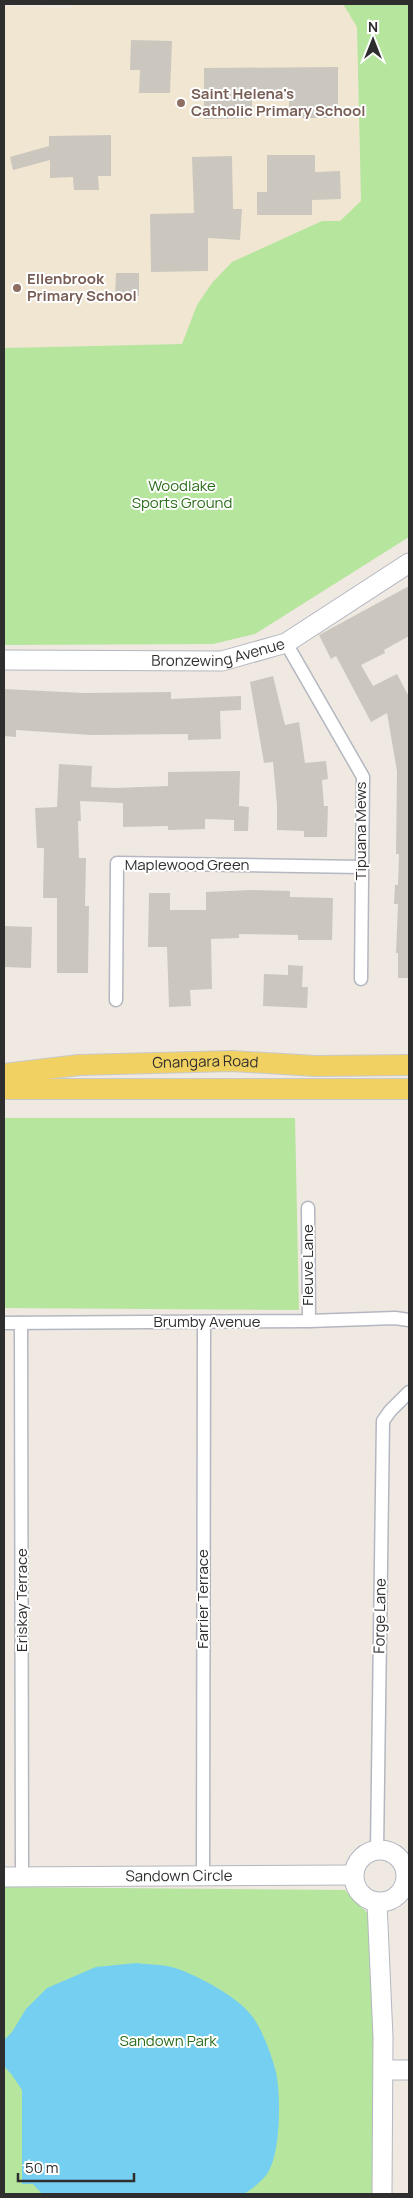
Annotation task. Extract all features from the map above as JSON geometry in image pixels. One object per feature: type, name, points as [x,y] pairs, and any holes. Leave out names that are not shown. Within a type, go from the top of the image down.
[{"type":"main road","name":"Gnangara Road","points":[[4,1074],[79,1065],[232,1061],[316,1066],[409,1065]]},
{"type":"main road","name":"Gnangara Road","points":[[4,1089],[409,1088]]},
{"type":"street","name":"Bronzewing Avenue","points":[[4,660],[222,661],[286,643],[409,563]]},
{"type":"street","name":"Tipuana Mews","points":[[286,643],[363,777],[361,979]]},
{"type":"street","name":"Maplewood Green","points":[[116,1000],[118,863],[361,867]]},
{"type":"street","name":"Fleuve Lane","points":[[308,1208],[309,1321]]},
{"type":"street","name":"Brumby Avenue","points":[[4,1323],[309,1321],[394,1318],[409,1320]]},
{"type":"street","name":"Farrier Terrace","points":[[203,1876],[204,1322]]},
{"type":"street","name":"Eriskay Terrace","points":[[13,1877],[21,1323]]},
{"type":"street","name":"Forge Lane","points":[[377,1850],[383,1421],[409,1392]]},
{"type":"street","points":[[377,1850],[393,1853],[404,1865],[408,1873],[404,1888],[399,1895],[392,1900],[376,1903],[362,1896],[357,1890],[353,1875],[358,1861],[370,1852],[377,1850]]},
{"type":"street","name":"Sandown Circle","points":[[13,1877],[353,1875]]},
{"type":"street","points":[[376,1903],[383,2070],[382,2194]]},
{"type":"street","points":[[383,2070],[409,2070]]},
{"type":"shaded area","name":"Saint Helena's Catholic Primary School","points":[[72,4],[343,4],[357,26],[361,201],[340,221],[321,222],[212,283],[198,305],[182,344],[4,348],[4,6],[71,8]]},
{"type":"green space","name":"Woodlake Sports Ground","points":[[343,4],[409,4],[409,537],[255,634],[213,644],[4,645],[4,348],[182,344],[197,305],[212,283],[232,262],[322,221],[340,221],[361,201],[357,27]]},
{"type":"green space","points":[[4,1118],[295,1118],[299,1310],[4,1308]]},
{"type":"green space","name":"Sandown Park","points":[[4,1887],[345,1890],[379,1925],[376,2194],[4,2194]]},
{"type":"water","points":[[137,1963],[175,1968],[216,1987],[246,2009],[256,2022],[263,2036],[278,2082],[279,2124],[272,2165],[262,2180],[244,2194],[42,2194],[33,2184],[22,2184],[22,2090],[4,2066],[4,2040],[12,2032],[26,2009],[47,1988],[96,1967]]},
{"type":"building","points":[[131,40],[172,41],[170,93],[139,93],[140,70],[130,70]]},
{"type":"building","points":[[338,67],[338,118],[289,118],[289,98],[252,99],[252,118],[204,119],[204,68]]},
{"type":"building","points":[[111,135],[111,176],[98,176],[99,190],[74,190],[73,177],[50,178],[50,160],[13,170],[10,157],[49,146],[49,136]]},
{"type":"building","points":[[267,155],[315,155],[315,172],[340,171],[341,199],[312,200],[312,215],[257,215],[257,192],[267,192]]},
{"type":"building","points":[[232,156],[233,209],[242,209],[240,240],[208,238],[208,271],[151,272],[150,214],[194,213],[192,157]]},
{"type":"building","points":[[116,273],[139,273],[139,296],[115,295]]},
{"type":"building","points":[[409,586],[409,636],[384,650],[385,653],[361,665],[373,686],[397,674],[409,697],[409,978],[398,978],[398,953],[396,953],[398,904],[394,904],[395,885],[398,885],[399,854],[396,854],[397,771],[387,713],[371,722],[336,656],[331,659],[319,635]]},
{"type":"building","points":[[273,676],[285,725],[299,722],[305,763],[326,761],[328,779],[322,780],[324,806],[328,806],[327,837],[304,837],[304,831],[277,830],[273,762],[264,763],[250,682]]},
{"type":"building","points":[[4,689],[84,693],[171,692],[171,699],[241,696],[241,710],[220,711],[221,739],[188,740],[188,734],[91,735],[16,730],[16,737],[4,736]]},
{"type":"building","points":[[59,764],[92,766],[91,787],[114,788],[168,786],[168,772],[240,771],[239,806],[249,807],[248,831],[234,831],[234,820],[205,819],[205,829],[168,830],[168,826],[123,827],[123,803],[80,801],[81,821],[78,821],[79,858],[86,858],[85,906],[89,906],[88,973],[57,973],[57,898],[43,898],[44,848],[37,848],[35,808],[57,807]]},
{"type":"building","points":[[290,891],[290,897],[333,898],[332,940],[298,940],[298,935],[239,934],[239,938],[211,939],[212,989],[190,990],[191,1006],[169,1007],[167,947],[148,947],[149,893],[170,893],[170,910],[206,910],[206,892]]},
{"type":"building","points":[[4,926],[32,927],[31,968],[4,967]]},
{"type":"building","points":[[288,965],[303,966],[302,987],[308,987],[307,1008],[263,1006],[264,974],[288,975]]},
{"type":"place","name":"Saint Helena's Catholic Primary School","points":[[181,103]]},
{"type":"place","name":"Ellenbrook Primary School","points":[[17,288]]}]
